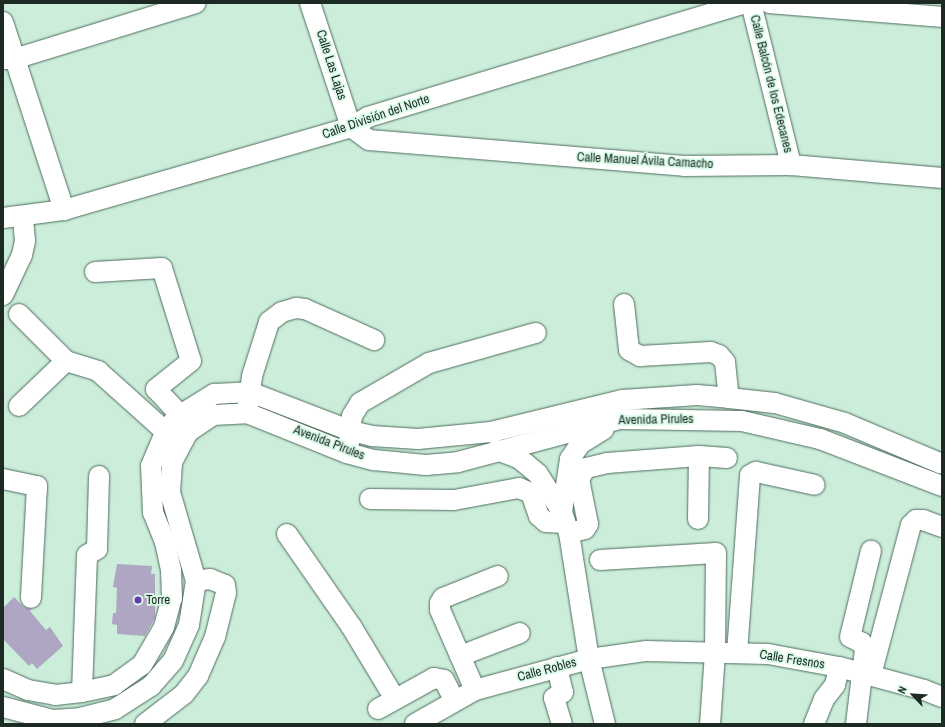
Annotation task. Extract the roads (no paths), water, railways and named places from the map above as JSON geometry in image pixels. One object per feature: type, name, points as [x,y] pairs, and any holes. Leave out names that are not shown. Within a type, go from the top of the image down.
[{"type":"street","points":[[8,59],[196,3]]},
{"type":"street","name":"Calle Las Lajas","points":[[310,3],[351,128]]},
{"type":"street","name":"Calle División del Norte","points":[[3,218],[23,217],[64,210],[351,128],[368,117],[745,3]]},
{"type":"street","name":"Calle Balcón de los Edecanes","points":[[751,3],[792,165]]},
{"type":"street","points":[[769,3],[942,17]]},
{"type":"street","points":[[3,22],[8,59],[64,210]]},
{"type":"street","name":"Calle Manuel Ávila Camacho","points":[[351,128],[369,140],[377,141],[684,166],[792,165],[942,178]]},
{"type":"street","points":[[5,287],[25,241],[23,217]]},
{"type":"street","points":[[95,272],[162,268],[191,361],[156,389],[180,415]]},
{"type":"street","points":[[624,304],[629,350],[634,354],[711,352],[719,355],[725,362],[729,398]]},
{"type":"street","points":[[247,413],[250,392],[269,322],[282,312],[296,308],[305,309],[374,340]]},
{"type":"street","points":[[19,314],[66,361],[98,372],[173,437]]},
{"type":"street","points":[[347,453],[350,431],[356,407],[429,363],[536,333]]},
{"type":"street","points":[[19,406],[66,361]]},
{"type":"street","name":"Avenida Pirules","points":[[3,707],[31,720],[118,717],[151,686],[173,661],[189,625],[196,581],[170,492],[173,437],[180,415],[214,394],[250,392],[350,431],[372,436],[418,438],[456,437],[491,432],[622,400],[697,395],[729,398],[775,403],[845,423],[942,464]]},
{"type":"street","name":"Avenida Pirules","points":[[3,679],[28,690],[55,695],[82,692],[114,685],[142,665],[170,611],[171,570],[150,494],[151,466],[173,437],[213,415],[247,413],[347,453],[374,460],[426,465],[458,462],[497,450],[620,419],[742,420],[820,439],[942,486]]},
{"type":"street","name":"Calle Robles","points":[[415,724],[454,700],[475,690],[589,659],[565,523],[570,459],[580,444],[620,419]]},
{"type":"street","name":"Calle Robles","points":[[497,450],[520,459],[538,474],[565,523]]},
{"type":"street","points":[[698,519],[699,456]]},
{"type":"street","points":[[370,499],[454,500],[519,488],[531,493],[539,516],[546,522],[565,523],[585,529],[588,524],[579,479],[586,468],[607,463],[699,456],[726,458]]},
{"type":"street","points":[[737,653],[750,475],[756,472],[815,485]]},
{"type":"street","points":[[82,692],[87,555],[97,548],[99,476]]},
{"type":"street","points":[[3,479],[36,486],[31,598]]},
{"type":"street","points":[[856,724],[867,674],[911,525],[916,520],[923,520],[942,527]]},
{"type":"street","points":[[287,534],[352,626],[395,699]]},
{"type":"street","points":[[867,674],[865,650],[862,643],[850,637],[871,551]]},
{"type":"street","points":[[600,560],[716,554],[716,653],[710,724]]},
{"type":"street","points":[[475,690],[440,610],[440,603],[443,598],[498,576]]},
{"type":"street","points":[[151,722],[184,694],[198,676],[216,637],[226,593],[225,585],[210,579],[196,581]]},
{"type":"street","points":[[460,656],[520,633]]},
{"type":"street","name":"Calle Fresnos","points":[[589,659],[646,651],[768,654],[839,667],[942,697]]},
{"type":"street","points":[[589,659],[605,724]]},
{"type":"street","points":[[557,667],[564,692],[554,698],[562,724]]},
{"type":"street","points":[[814,724],[824,699],[835,685],[839,667]]},
{"type":"street","points":[[378,709],[434,678],[444,680],[454,700]]},
{"type":"street","points":[[53,720],[55,695]]},
{"type":"place","name":"Torre","points":[[138,600]]}]
